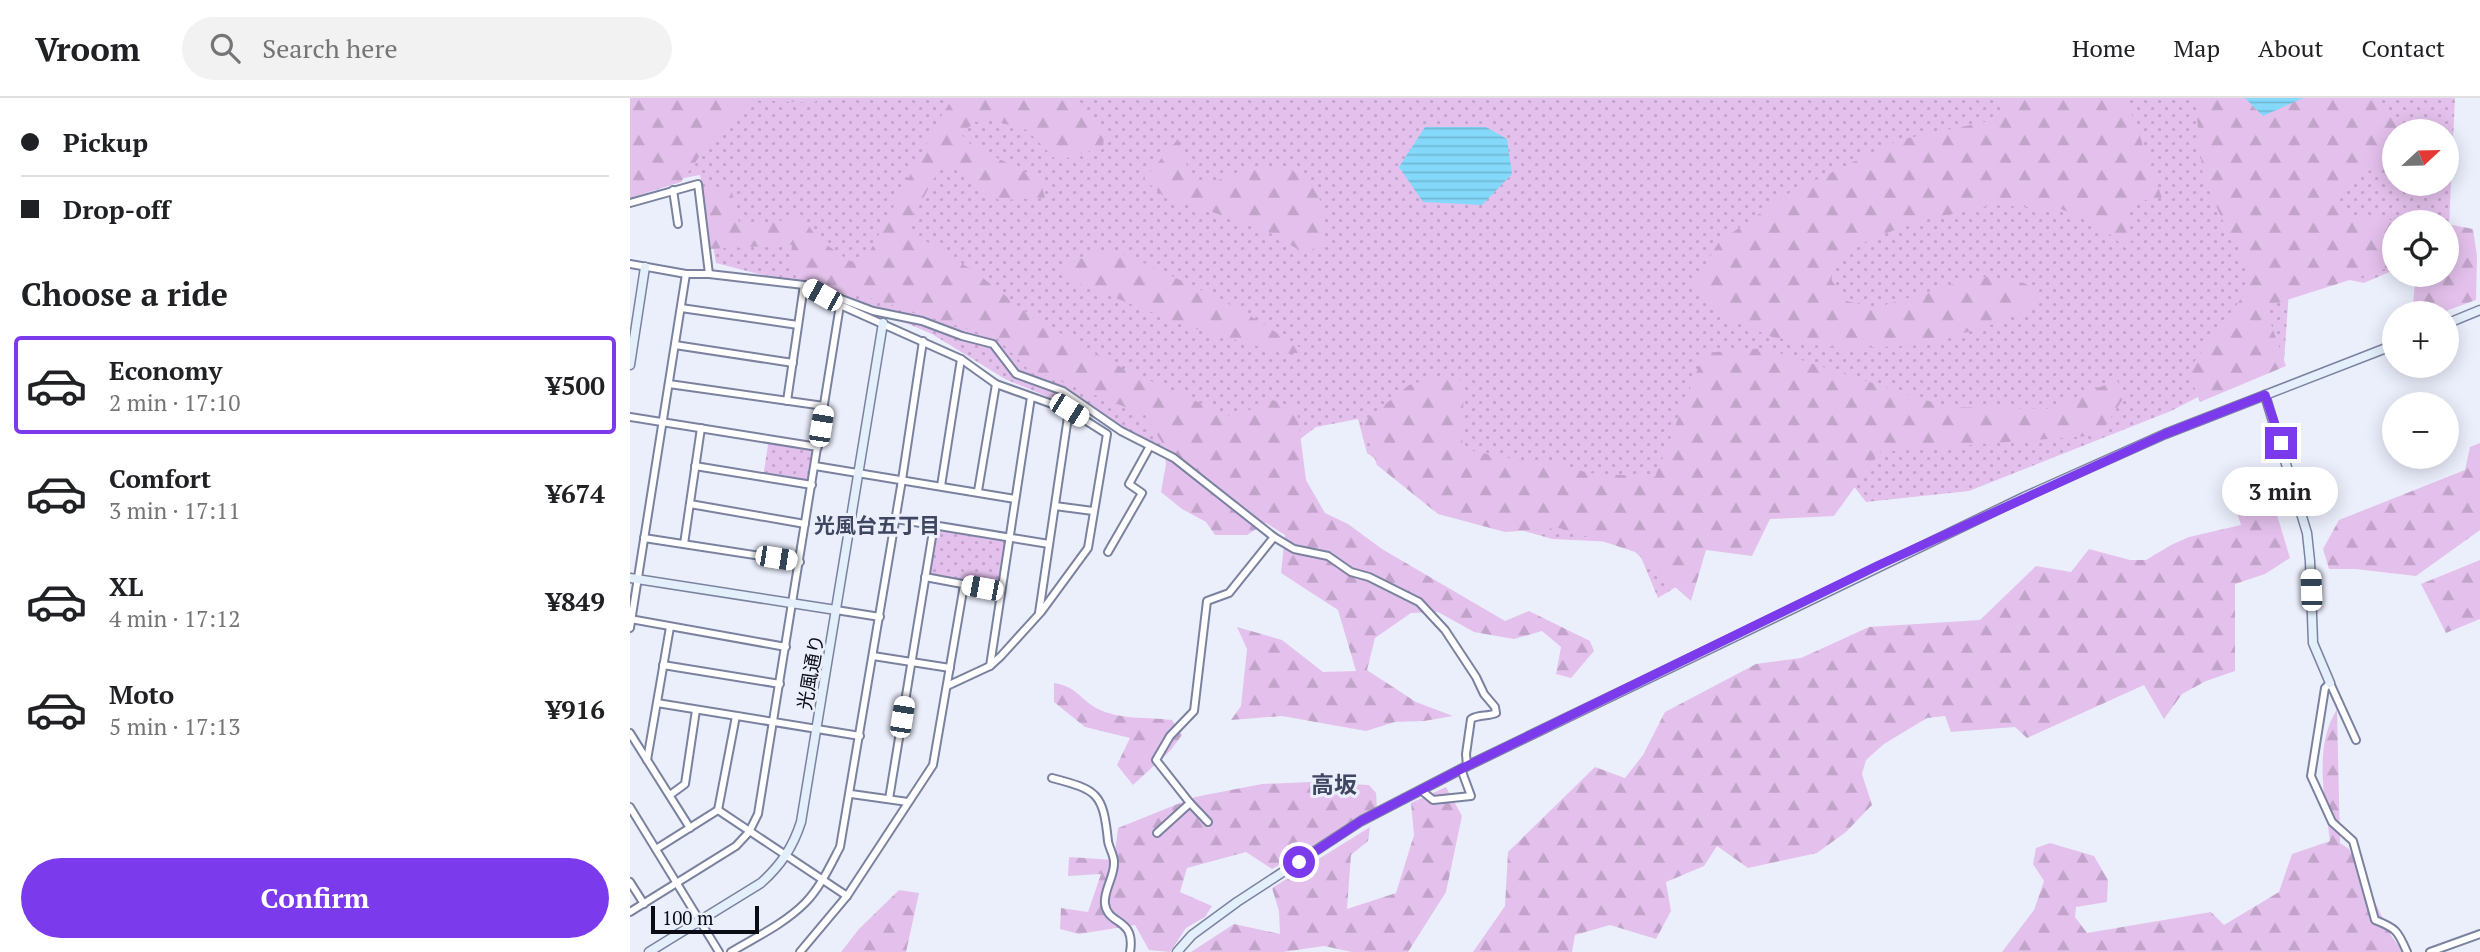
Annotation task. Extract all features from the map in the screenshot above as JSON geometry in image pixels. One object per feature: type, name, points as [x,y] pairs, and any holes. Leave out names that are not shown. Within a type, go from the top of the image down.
[{"type":"street","points":[[630,203],[698,184],[709,274]]},
{"type":"street","points":[[673,190],[678,224]]},
{"type":"street","points":[[630,264],[687,274],[804,285],[821,289],[873,311],[922,321],[993,344],[1016,374],[1063,391],[1121,431],[1174,458],[1294,550],[1328,556],[1351,572],[1368,577],[1419,603],[1445,630],[1484,694],[1495,707],[1496,713],[1490,716],[1480,714],[1471,719],[1464,767],[1471,796],[1433,800],[1421,790]]},
{"type":"street","points":[[630,365],[645,267]]},
{"type":"street","points":[[630,628],[634,578],[644,538],[687,274]]},
{"type":"street","points":[[804,285],[840,305],[961,359],[996,384],[1069,410],[1107,434],[1088,548],[1039,614],[990,666],[947,686]]},
{"type":"street","points":[[787,401],[804,285]]},
{"type":"street","points":[[630,912],[736,846],[750,831],[758,814],[840,305]]},
{"type":"street","points":[[681,308],[798,325]]},
{"type":"street","points":[[2459,319],[2480,310]]},
{"type":"street","name":"光風通り","points":[[649,952],[761,883],[787,855],[801,822],[883,323]]},
{"type":"street","points":[[731,952],[786,919],[807,902],[840,847],[851,794],[923,341]]},
{"type":"street","points":[[675,345],[793,363]]},
{"type":"street","points":[[1177,952],[1192,935],[1237,902],[1361,821],[1464,767],[2024,497],[2165,434],[2382,350]]},
{"type":"street","points":[[941,486],[961,359]]},
{"type":"street","points":[[669,384],[824,407]]},
{"type":"street","points":[[978,491],[996,384]]},
{"type":"street","points":[[2265,395],[2306,533],[2310,561],[2313,643],[2356,740]]},
{"type":"street","points":[[990,666],[1031,397]]},
{"type":"street","points":[[1039,614],[1069,410]]},
{"type":"street","points":[[630,417],[818,447]]},
{"type":"street","points":[[684,544],[701,428]]},
{"type":"street","points":[[1108,552],[1142,493],[1129,484],[1150,446]]},
{"type":"street","points":[[695,466],[812,485]]},
{"type":"street","points":[[815,466],[1015,499]]},
{"type":"street","points":[[690,504],[806,524]]},
{"type":"street","points":[[1055,506],[1093,511]]},
{"type":"street","points":[[896,519],[1049,544]]},
{"type":"street","points":[[889,799],[934,526]]},
{"type":"street","points":[[1208,822],[1156,760],[1170,736],[1194,710],[1207,601],[1229,593],[1274,537]]},
{"type":"street","points":[[644,538],[800,562]]},
{"type":"street","points":[[925,577],[1000,591]]},
{"type":"street","points":[[634,578],[880,617]]},
{"type":"street","points":[[800,952],[847,895],[933,765],[964,584]]},
{"type":"street","points":[[631,619],[786,647]]},
{"type":"street","points":[[647,760],[670,627]]},
{"type":"street","points":[[873,656],[950,668]]},
{"type":"street","points":[[663,665],[780,684]]},
{"type":"street","points":[[2330,683],[2325,688],[2311,776],[2332,822],[2353,841],[2375,920],[2394,928],[2407,952]]},
{"type":"street","points":[[657,704],[860,736]]},
{"type":"street","points":[[670,796],[685,784],[696,710]]},
{"type":"street","points":[[656,849],[718,810],[736,716]]},
{"type":"street","points":[[630,733],[690,828]]},
{"type":"street","points":[[1052,778],[1090,790],[1098,798],[1115,861],[1104,902],[1108,913],[1128,928],[1130,952]]},
{"type":"street","points":[[851,794],[908,802]]},
{"type":"street","points":[[1157,833],[1190,803]]},
{"type":"street","points":[[630,807],[719,952]]},
{"type":"street","points":[[718,810],[847,895]]},
{"type":"street","points":[[630,882],[644,904]]},
{"type":"street","points":[[2430,952],[2480,934]]},
{"type":"green space","points":[[630,98],[819,98],[814,103],[750,100],[712,139],[681,182],[630,198]]},
{"type":"green space","points":[[637,98],[2455,98],[2454,119],[2382,119],[2382,196],[2450,196],[2450,210],[2382,210],[2382,275],[2364,283],[2316,273],[2289,291],[2284,361],[2248,371],[2171,411],[1969,491],[1866,502],[1845,475],[1710,521],[1699,573],[1658,598],[1635,543],[1552,539],[1438,506],[1367,453],[1358,419],[1316,427],[1233,490],[1127,430],[1005,379],[932,334],[843,296],[716,263],[700,175],[642,186]]},
{"type":"green space","points":[[953,98],[1071,98],[1087,117],[1105,126],[1103,147],[1057,161],[1027,130],[991,120],[975,122],[961,134],[971,145],[1040,179],[1045,198],[999,200],[954,169],[941,166],[906,229],[974,271],[1035,319],[1126,370],[1232,417],[1273,400],[1297,410],[1306,480],[1325,513],[1348,524],[1382,549],[1505,621],[1529,611],[1590,641],[1594,651],[1571,678],[1556,674],[1561,647],[1542,631],[1514,639],[1474,632],[1438,612],[1411,613],[1375,638],[1367,670],[1416,702],[1453,716],[1395,722],[1366,731],[1282,716],[1231,720],[1241,706],[1247,649],[1237,627],[1282,640],[1323,672],[1356,671],[1338,610],[1281,573],[1285,535],[1266,523],[1247,535],[1215,535],[1206,522],[1182,509],[1161,492],[1166,464],[1164,446],[1145,415],[1027,368],[998,339],[789,272],[792,245],[709,249],[703,191],[730,184],[740,227],[803,217],[817,238],[851,262],[868,255]]},
{"type":"green space","points":[[2005,98],[2126,98],[2162,198],[2142,201],[2127,215],[2132,240],[2126,248],[2096,223],[2061,209],[1994,205],[1914,222],[1846,250],[1830,266],[1832,281],[1847,301],[1875,308],[1981,276],[2024,283],[2036,290],[2036,298],[2028,309],[2000,322],[1925,345],[1838,349],[1772,337],[1723,316],[1692,286],[1719,242],[1789,193],[1899,140],[1985,122],[2002,110]]},
{"type":"green space","points":[[2195,98],[2245,98],[2263,116],[2303,98],[2375,98],[2398,118],[2382,119],[2382,165],[2350,180],[2340,189],[2340,201],[2349,215],[2382,219],[2382,270],[2265,307],[2286,366],[2200,402],[2188,370],[2249,288],[2240,244],[2231,238],[2203,178]]},
{"type":"green space","points":[[1178,139],[1193,184],[1209,183],[1243,170],[1264,166],[1287,169],[1306,179],[1313,187],[1323,210],[1321,243],[1306,254],[1265,230],[1162,195],[1144,179]]},
{"type":"green space","points":[[2459,226],[2473,229],[2477,256],[2476,300],[2459,306],[2459,301],[2413,301],[2415,287],[2459,287]]},
{"type":"green space","points":[[1099,251],[1127,255],[1195,287],[1244,312],[1307,352],[1285,354],[1192,328],[1075,282],[1061,267]]},
{"type":"green space","points":[[1764,348],[1947,407],[2047,409],[2117,380],[2124,397],[2100,435],[1880,452],[1834,516],[1770,519],[1752,556],[1706,550],[1691,601],[1635,552],[1559,528],[1505,532],[1438,514],[1377,465],[1362,423],[1409,385],[1436,377],[1464,381],[1462,449],[1519,460],[1558,463],[1588,473],[1655,477],[1704,353]]},
{"type":"green space","points":[[769,439],[818,447],[812,485],[763,477]]},
{"type":"green space","points":[[2480,443],[2480,530],[2416,576],[2329,569],[2323,549],[2339,520],[2465,470],[2470,447]]},
{"type":"green space","points":[[2227,482],[2262,483],[2271,495],[2290,558],[2265,574],[2235,584],[2235,671],[2206,681],[2182,694],[2164,719],[2144,685],[2027,738],[2015,727],[1951,732],[1945,716],[1927,718],[1884,744],[1866,760],[1862,774],[1872,805],[1846,832],[1817,853],[1748,868],[1717,846],[1704,866],[1666,882],[1671,911],[1656,939],[1610,925],[1575,935],[1572,952],[1473,952],[1505,906],[1508,852],[1595,767],[1625,778],[1643,755],[1665,712],[1756,664],[1801,658],[1869,627],[1980,620],[2036,566],[2071,572],[2089,549],[2130,560],[2146,560],[2189,537],[2241,525]]},
{"type":"green space","points":[[934,525],[1009,538],[1000,591],[925,577]]},
{"type":"green space","points":[[2480,560],[2480,619],[2446,633],[2421,584]]},
{"type":"green space","points":[[1054,683],[1073,690],[1105,712],[1172,720],[1182,735],[1170,751],[1133,785],[1117,765],[1130,738],[1085,727],[1054,702]]},
{"type":"green space","points":[[2337,709],[2340,843],[2349,849],[2392,937],[2404,952],[2002,952],[2034,910],[2044,881],[2033,864],[2036,848],[2050,843],[2094,856],[2108,880],[2107,902],[2076,907],[2075,917],[2087,933],[2211,912],[2224,925],[2279,892],[2292,854],[2330,841],[2323,757],[2325,740]]},
{"type":"green space","points":[[1310,782],[1369,785],[1376,793],[1377,809],[1272,869],[1246,852],[1187,868],[1180,892],[1212,906],[1205,917],[1186,928],[1170,952],[1149,950],[1135,925],[1079,934],[1060,929],[1061,908],[1088,912],[1101,874],[1068,876],[1069,857],[1114,860],[1118,828],[1195,797],[1262,784]]},
{"type":"green space","points":[[1446,787],[1462,816],[1446,892],[1408,952],[1352,952],[1324,946],[1283,952],[1191,952],[1234,924],[1280,934],[1279,911],[1272,888],[1370,827],[1368,841],[1351,855],[1347,909],[1396,893],[1414,835],[1411,803]]},
{"type":"green space","points":[[899,890],[919,893],[906,952],[841,952],[859,929]]},
{"type":"water","points":[[2245,98],[2303,98],[2263,116]]},
{"type":"water","points":[[1425,127],[1486,127],[1507,139],[1512,174],[1482,205],[1423,202],[1399,167]]},
{"type":"district","name":"光風台五丁目","points":[[877,525]]},
{"type":"district","name":"高坂","points":[[1334,784]]},
{"type":"route","points":[[1299,862],[1361,821],[1467,766],[1879,565],[2165,434],[2265,395],[2281,443]]}]
